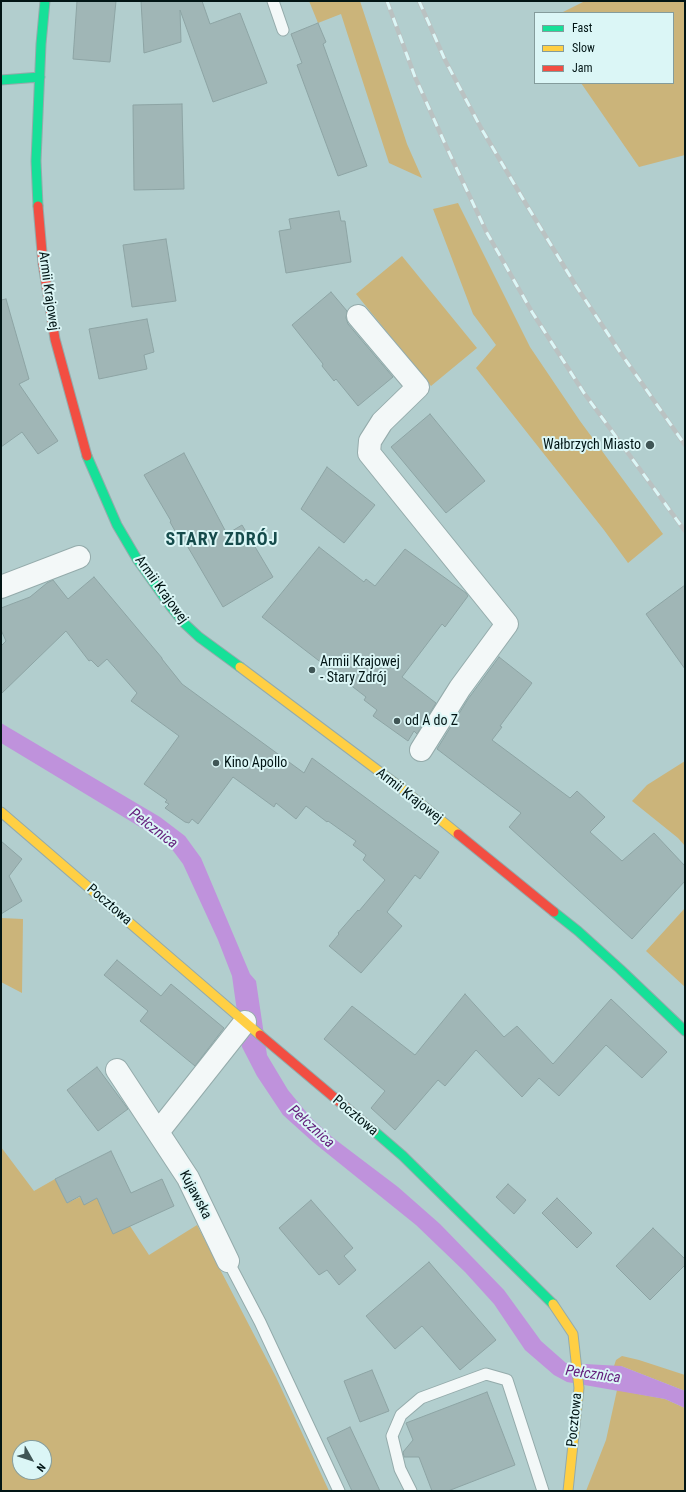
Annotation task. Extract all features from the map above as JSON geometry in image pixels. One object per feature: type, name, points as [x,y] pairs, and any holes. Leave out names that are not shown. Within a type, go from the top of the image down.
[{"type":"main road","name":"Armii Krajowej","points":[[45,1],[43,14],[36,161],[38,211],[43,264],[55,339],[86,454],[117,525],[137,559],[184,623],[199,637],[400,787],[578,931],[685,1031]]},
{"type":"main road","points":[[1,80],[40,77]]},
{"type":"main road","name":"Pocztowa","points":[[1,812],[237,1016],[403,1156],[553,1304],[573,1334],[579,1388],[568,1491]]},
{"type":"street","points":[[358,316],[418,387],[382,422],[370,441],[369,453],[507,624],[460,688],[421,750]]},
{"type":"street","points":[[1,587],[79,557]]},
{"type":"street","points":[[158,1132],[230,1041],[237,1016]]},
{"type":"street","name":"Kujawska","points":[[117,1070],[188,1178],[228,1261]]},
{"type":"lane","points":[[272,1],[283,30]]},
{"type":"lane","points":[[228,1261],[260,1322],[339,1491]]},
{"type":"lane","points":[[411,1491],[400,1469],[392,1436],[401,1415],[420,1398],[486,1374],[508,1380],[543,1491]]},
{"type":"shaded area","points":[[309,1],[360,1],[407,144],[422,178],[389,163],[341,14],[318,23]]},
{"type":"shaded area","points":[[585,1],[685,1],[685,155],[639,167],[582,84],[674,84],[674,12],[563,12]]},
{"type":"shaded area","points":[[458,203],[530,347],[580,421],[663,534],[628,563],[604,530],[476,368],[496,345],[473,314],[433,209]]},
{"type":"shaded area","points":[[402,256],[477,348],[431,386],[356,294]]},
{"type":"shaded area","points":[[685,761],[685,846],[678,838],[632,801],[647,785]]},
{"type":"shaded area","points":[[685,908],[685,987],[646,951]]},
{"type":"shaded area","points":[[1,918],[23,919],[22,993],[1,982]]},
{"type":"shaded area","points":[[1,1147],[34,1191],[55,1179],[67,1203],[80,1197],[84,1204],[97,1198],[113,1234],[130,1226],[149,1255],[197,1225],[276,1377],[329,1491],[1,1491]]},
{"type":"shaded area","points":[[622,1356],[685,1375],[685,1391],[621,1366],[614,1366],[616,1360]]},
{"type":"shaded area","points":[[617,1390],[665,1399],[685,1408],[685,1491],[586,1491],[606,1440]]},
{"type":"water","name":"Pełcznica","points":[[1,723],[160,817],[185,836],[201,858],[250,974],[256,981],[267,1055],[288,1090],[311,1118],[332,1137],[398,1187],[440,1224],[504,1290],[541,1341],[566,1363],[621,1366],[685,1391],[685,1408],[665,1399],[567,1382],[554,1375],[525,1350],[494,1304],[465,1272],[416,1225],[313,1142],[283,1115],[257,1076],[242,1047],[232,976],[218,940],[183,864],[171,848],[150,833],[1,743]]},
{"type":"building","points":[[77,1],[116,1],[110,62],[73,59]]},
{"type":"building","points":[[141,1],[202,1],[210,24],[240,13],[267,83],[213,102],[180,10],[181,42],[144,53]]},
{"type":"building","points":[[318,23],[326,42],[323,44],[367,166],[338,176],[297,65],[302,63],[291,34]]},
{"type":"building","points":[[182,104],[184,189],[134,190],[133,105]]},
{"type":"building","points":[[339,211],[341,221],[345,221],[351,262],[286,273],[279,231],[291,229],[289,219]]},
{"type":"building","points":[[166,239],[176,301],[132,307],[123,245]]},
{"type":"building","points":[[331,292],[347,311],[346,318],[348,324],[393,377],[358,406],[336,379],[334,381],[322,366],[323,364],[292,325]]},
{"type":"building","points":[[6,299],[29,379],[19,384],[58,441],[38,454],[22,432],[1,447],[1,300]]},
{"type":"building","points":[[147,319],[154,352],[144,355],[147,369],[99,379],[89,329]]},
{"type":"building","points":[[430,414],[485,481],[446,513],[391,447]]},
{"type":"building","points":[[184,453],[227,534],[242,525],[273,577],[223,607],[182,537],[179,538],[170,522],[171,521],[144,475]]},
{"type":"building","points":[[327,467],[375,505],[344,543],[301,509]]},
{"type":"building","points":[[319,547],[364,582],[366,579],[375,586],[405,549],[466,593],[468,596],[445,627],[442,624],[402,677],[436,703],[417,734],[414,731],[408,741],[373,716],[377,710],[364,700],[366,697],[262,617]]},
{"type":"building","points":[[94,577],[182,684],[304,773],[312,758],[439,852],[420,879],[415,875],[387,912],[402,926],[361,973],[329,946],[339,934],[338,933],[385,880],[363,860],[366,855],[353,845],[356,841],[306,806],[296,819],[276,803],[274,807],[233,777],[198,824],[192,819],[189,823],[185,822],[165,808],[169,804],[165,802],[167,800],[144,784],[179,736],[131,701],[137,693],[107,659],[98,667],[91,660],[89,661],[66,631],[1,694],[1,646],[6,641],[1,630],[1,608],[30,597],[53,580],[68,599]]},
{"type":"building","points":[[685,585],[685,669],[646,614]]},
{"type":"building","points":[[499,657],[532,683],[500,726],[502,727],[492,740],[570,798],[577,791],[605,817],[590,832],[622,861],[654,833],[685,866],[685,881],[632,939],[509,827],[521,813],[437,749],[468,699]]},
{"type":"building","points":[[1,841],[22,859],[9,876],[22,901],[1,914]]},
{"type":"building","points":[[117,960],[161,996],[171,984],[224,1028],[195,1066],[140,1021],[148,1011],[104,975]]},
{"type":"building","points":[[465,994],[504,1037],[517,1026],[553,1064],[611,999],[667,1052],[642,1078],[606,1045],[559,1096],[539,1078],[522,1097],[476,1050],[445,1086],[438,1080],[395,1130],[371,1108],[385,1091],[324,1039],[352,1006],[415,1055]]},
{"type":"building","points":[[97,1067],[128,1109],[98,1131],[67,1090]]},
{"type":"building","points":[[111,1151],[131,1193],[162,1179],[174,1206],[113,1234],[97,1198],[84,1205],[80,1196],[67,1203],[55,1179]]},
{"type":"building","points":[[508,1184],[526,1200],[514,1214],[496,1197]]},
{"type":"building","points":[[557,1198],[592,1233],[577,1248],[542,1213]]},
{"type":"building","points":[[311,1200],[353,1248],[344,1256],[356,1270],[339,1285],[327,1270],[319,1275],[279,1228]]},
{"type":"building","points":[[653,1228],[685,1259],[685,1265],[650,1300],[616,1266]]},
{"type":"building","points":[[429,1262],[496,1340],[460,1370],[422,1326],[395,1349],[366,1316]]},
{"type":"building","points":[[372,1370],[389,1411],[360,1422],[344,1381]]},
{"type":"building","points":[[487,1392],[515,1465],[448,1491],[432,1491],[419,1457],[404,1457],[403,1452],[413,1440],[406,1423]]},
{"type":"building","points":[[350,1427],[380,1491],[352,1491],[327,1438]]},
{"type":"railway","points":[[387,1],[415,77],[487,233],[532,312],[584,393],[685,531]]},
{"type":"railway","points":[[419,1],[445,60],[481,128],[526,204],[576,286],[685,445]]},
{"type":"traffic: fast","points":[[38,206],[36,161],[41,44],[45,1]]},
{"type":"traffic: fast","points":[[1,80],[40,77]]},
{"type":"traffic: fast","points":[[87,456],[117,525],[137,559],[171,607],[184,623],[199,637],[240,667]]},
{"type":"traffic: fast","points":[[554,912],[578,931],[620,969],[685,1031]]},
{"type":"traffic: fast","points":[[374,1131],[403,1156],[553,1304]]},
{"type":"traffic: slow","points":[[240,667],[400,787],[458,834]]},
{"type":"traffic: slow","points":[[1,812],[260,1035]]},
{"type":"traffic: slow","points":[[553,1304],[573,1334],[579,1388],[568,1491]]},
{"type":"traffic: jam","points":[[38,206],[43,264],[55,339],[87,456]]},
{"type":"traffic: jam","points":[[458,834],[554,912]]},
{"type":"traffic: jam","points":[[260,1035],[374,1131]]},
{"type":"place","name":"Wałbrzych Miasto","points":[[650,445]]},
{"type":"place","name":"Armii Krajowej - Stary Zdrój","points":[[312,670]]},
{"type":"place","name":"od A do Z","points":[[397,721]]},
{"type":"place","name":"Kino Apollo","points":[[216,763]]},
{"type":"district","name":"STARY ZDRÓJ","points":[[222,540]]}]
